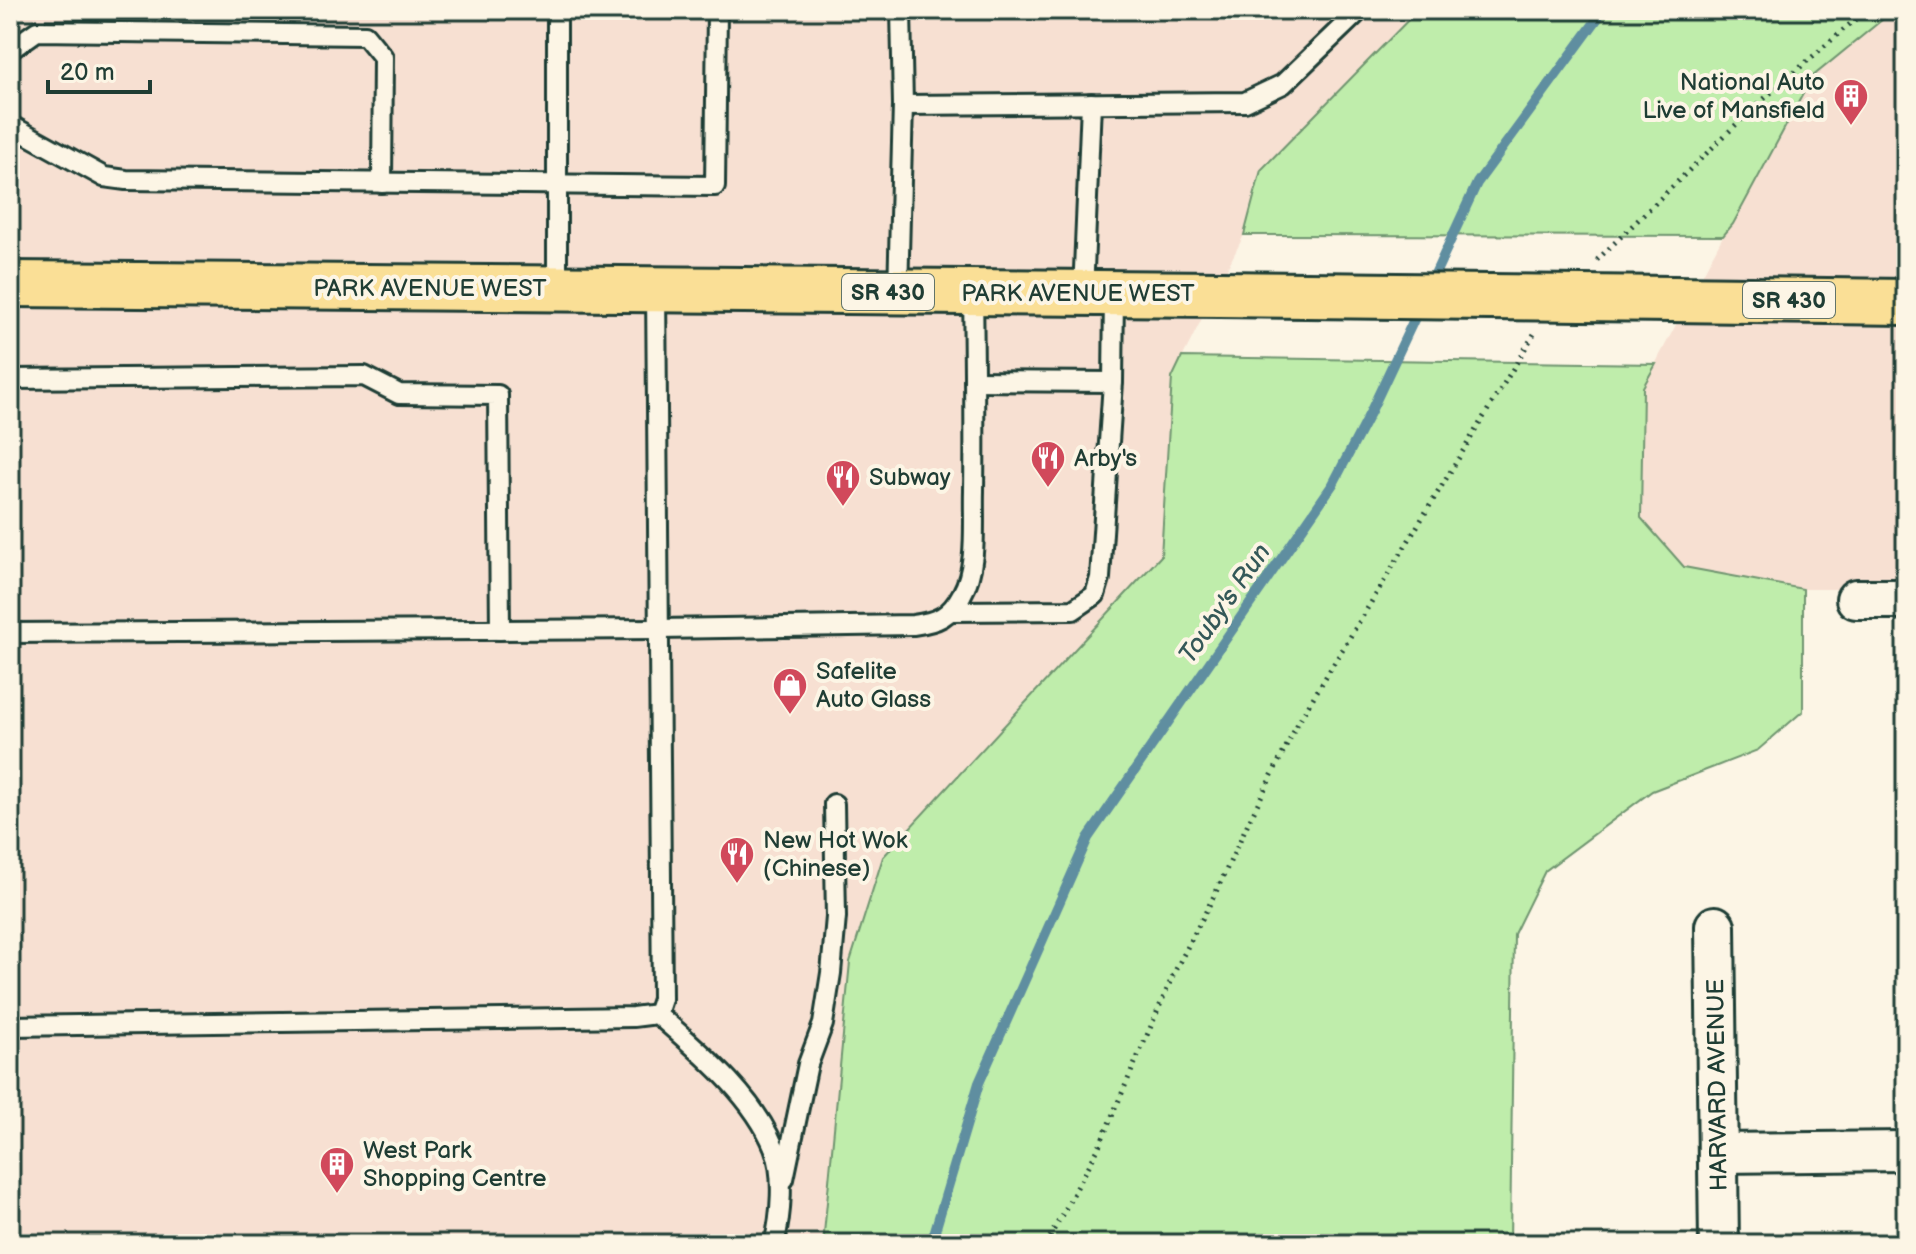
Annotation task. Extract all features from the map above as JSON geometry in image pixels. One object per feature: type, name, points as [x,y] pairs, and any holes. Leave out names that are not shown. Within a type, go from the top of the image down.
[{"type":"main road","name":"PARK AVENUE WEST","points":[[10,284],[1906,302]]},
{"type":"street","points":[[1856,599],[1906,599]]},
{"type":"street","name":"HARVARD AVENUE","points":[[1715,926],[1719,1244]]},
{"type":"street","points":[[1718,1153],[1906,1151]]},
{"type":"lane","points":[[557,10],[557,289]]},
{"type":"lane","points":[[10,125],[104,177],[126,180],[715,186],[717,10]]},
{"type":"lane","points":[[898,292],[903,105],[901,10]]},
{"type":"lane","points":[[903,105],[1245,102],[1283,84],[1360,10]]},
{"type":"lane","points":[[10,50],[37,31],[365,35],[383,57],[382,183]]},
{"type":"lane","points":[[951,611],[1073,610],[1095,595],[1100,578],[1113,382],[1098,294],[1091,103]]},
{"type":"lane","points":[[656,290],[662,999],[657,1014]]},
{"type":"lane","points":[[10,633],[658,629],[913,625],[935,622],[951,611],[964,592],[971,571],[973,292]]},
{"type":"lane","points":[[10,379],[364,376],[399,394],[498,395],[500,630]]},
{"type":"lane","points":[[974,381],[1113,382]]},
{"type":"lane","points":[[774,1244],[779,1227],[781,1189],[808,1064],[823,1024],[831,973],[836,917],[834,804]]},
{"type":"lane","points":[[10,1026],[599,1018],[657,1014],[705,1056],[738,1091],[775,1149],[781,1189]]},
{"type":"path","points":[[1587,269],[1749,112],[1866,10]]},
{"type":"path","points":[[1046,1244],[1097,1151],[1174,973],[1299,721],[1538,328]]},
{"type":"shaded area","points":[[10,10],[1418,10],[1261,170],[1244,235],[1172,378],[1161,556],[883,857],[850,962],[823,1244],[10,1244]]},
{"type":"shaded area","points":[[1894,10],[1906,10],[1906,589],[1803,589],[1684,567],[1641,518],[1643,387],[1812,77]]},
{"type":"green space","points":[[1418,10],[1894,10],[1812,77],[1733,224],[1723,236],[1244,235],[1261,170]]},
{"type":"green space","points":[[1182,357],[1656,364],[1643,387],[1641,518],[1684,567],[1803,589],[1803,711],[1758,750],[1652,791],[1545,871],[1514,934],[1510,1244],[823,1244],[850,962],[883,857],[1161,556],[1172,378]]},
{"type":"waterway","name":"Touby's Run","points":[[1429,287],[1477,183],[1601,10]]},
{"type":"waterway","name":"Touby's Run","points":[[931,1244],[979,1083],[1088,838],[1333,484],[1419,309]]},
{"type":"place","name":"National Auto Live of Mansfield","points":[[1851,127]]},
{"type":"place","name":"Arby's","points":[[1048,489]]},
{"type":"place","name":"Subway","points":[[843,508]]},
{"type":"place","name":"Safelite Auto Glass","points":[[790,716]]},
{"type":"place","name":"New Hot Wok (Chinese)","points":[[737,885]]},
{"type":"place","name":"West Park Shopping Centre","points":[[337,1195]]}]
